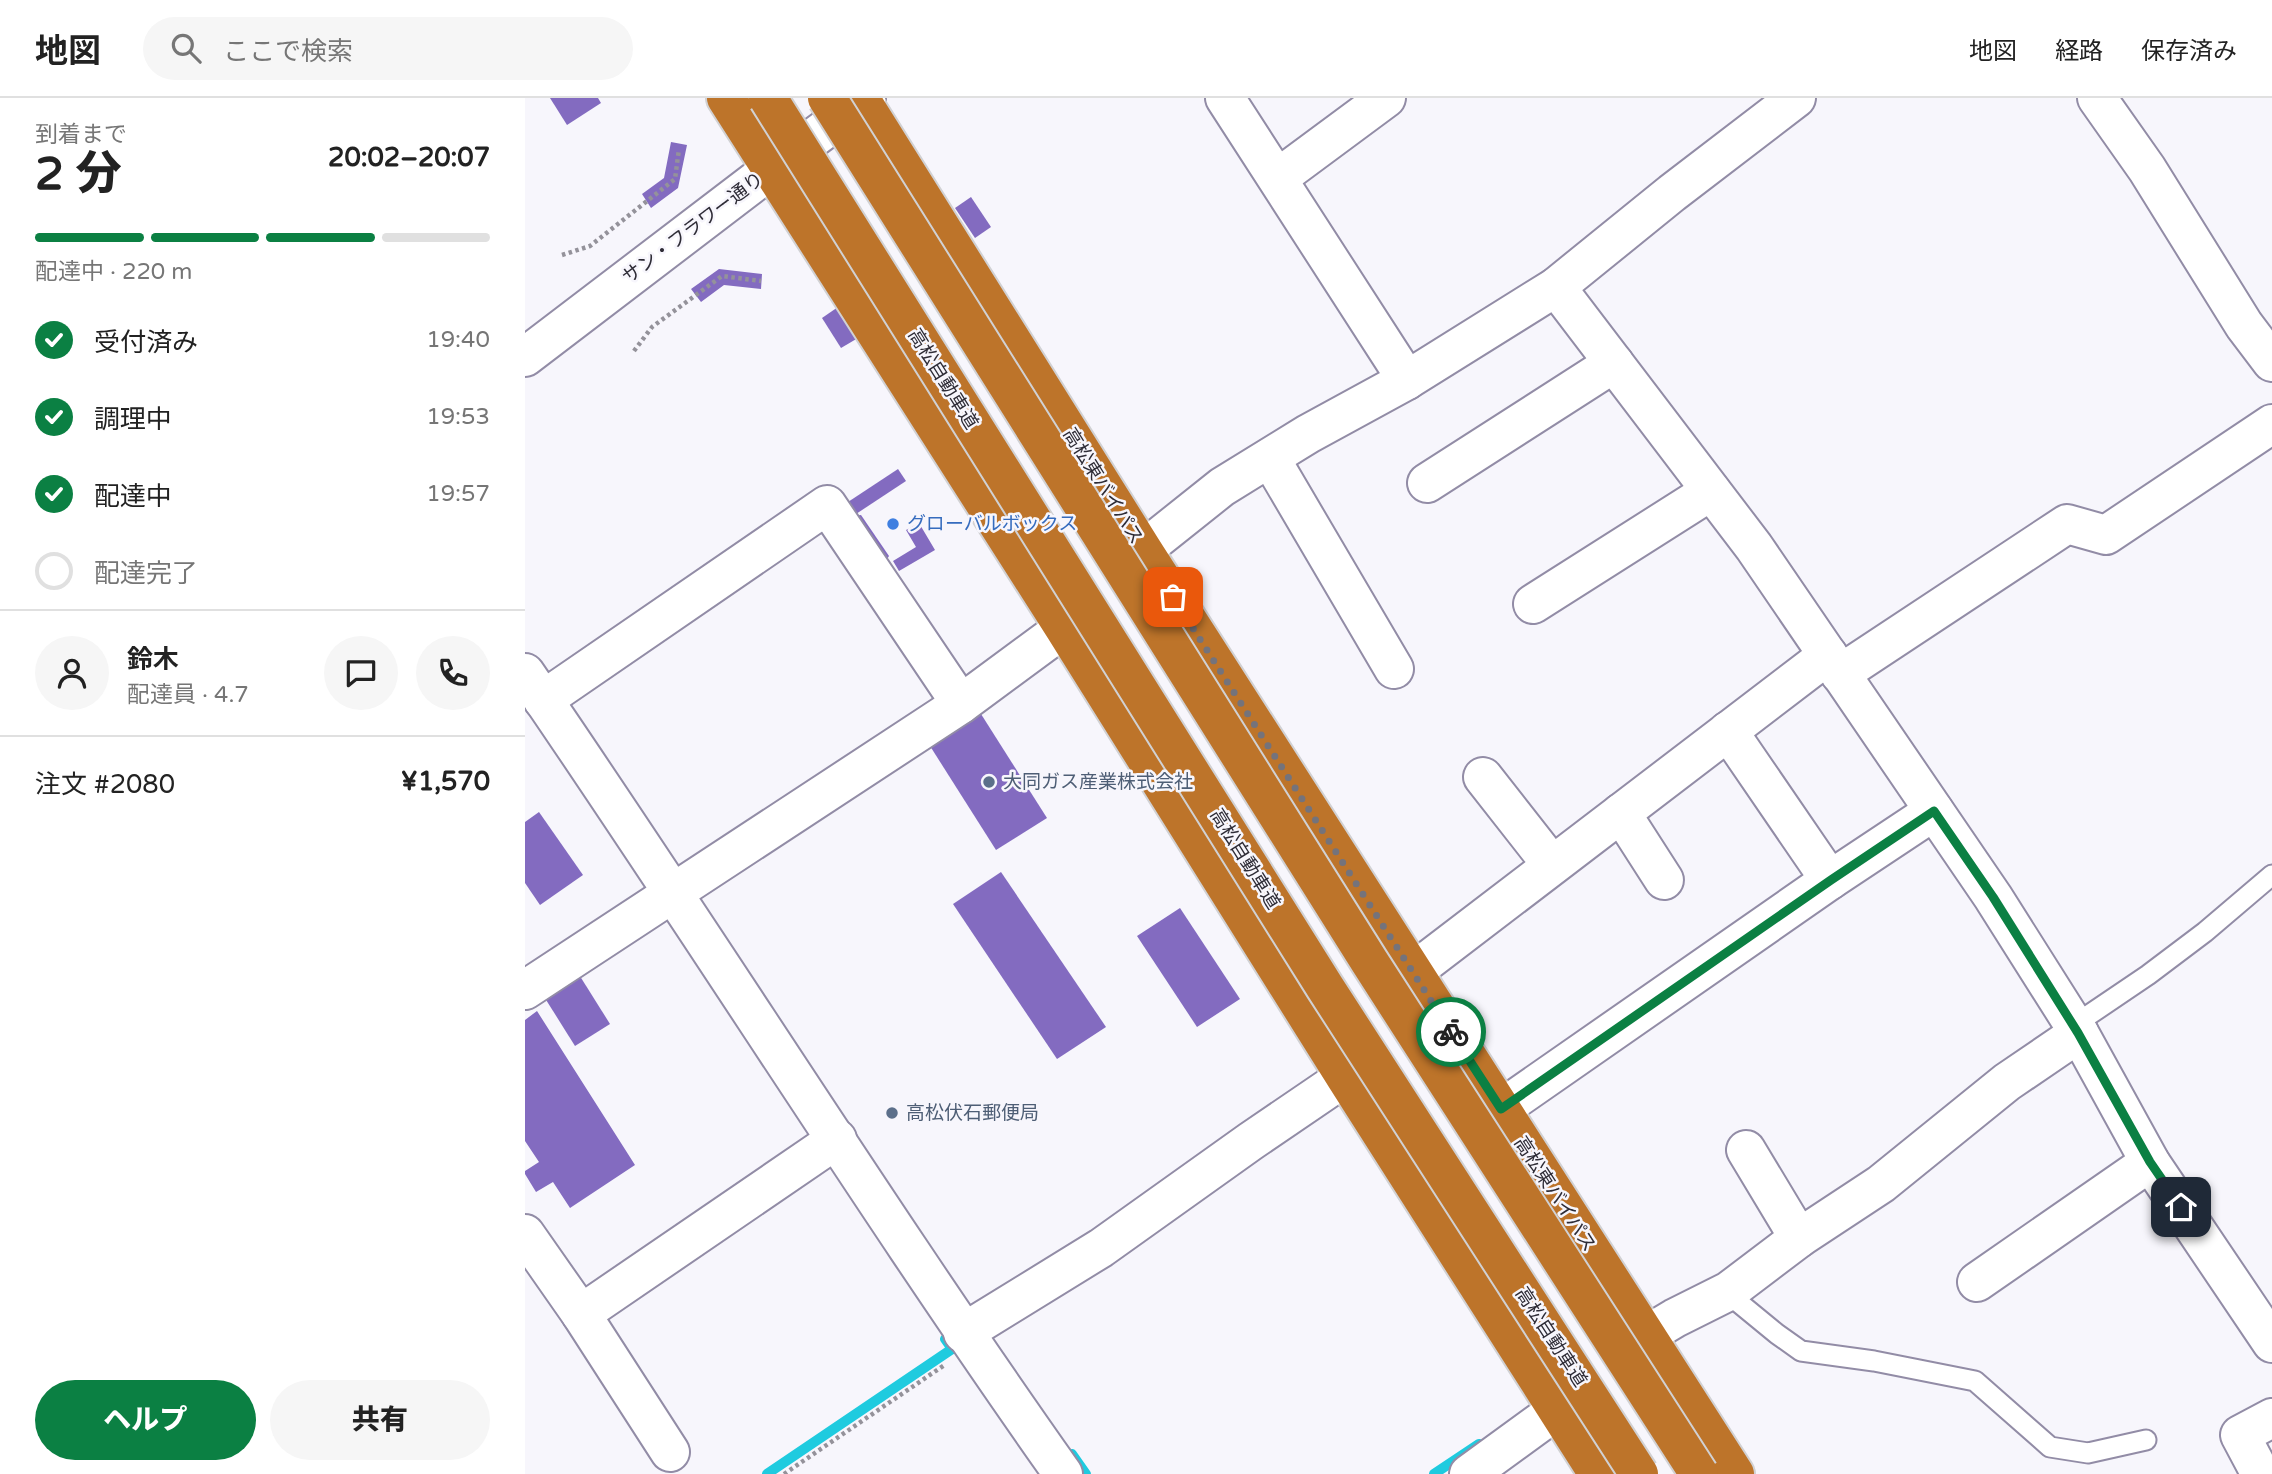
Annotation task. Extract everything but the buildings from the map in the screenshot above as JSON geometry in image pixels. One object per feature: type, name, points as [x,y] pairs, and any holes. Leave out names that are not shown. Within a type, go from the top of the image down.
[{"type":"highway","points":[[726,98],[1598,1474]]},
{"type":"highway","name":"高松自動車道","points":[[768,98],[1318,975],[1639,1474]]},
{"type":"highway","points":[[854,99],[1369,961],[1699,1474]]},
{"type":"highway","name":"高松東バイパス","points":[[854,99],[1735,1474]]},
{"type":"street","points":[[1225,98],[1407,380]]},
{"type":"street","points":[[1278,178],[1386,98]]},
{"type":"street","points":[[1143,551],[1222,487],[1407,380],[1556,287],[1796,98]]},
{"type":"street","points":[[2097,98],[2147,169],[2244,325],[2272,362]]},
{"type":"street","name":"サン・フラワー通り","points":[[525,357],[770,170],[854,99]]},
{"type":"street","points":[[1556,287],[1754,547],[1993,897],[2076,1029],[2150,1162],[2272,1343]]},
{"type":"street","points":[[1427,483],[1614,363]]},
{"type":"street","points":[[1413,972],[1728,731],[2067,524],[2106,535],[2272,424]]},
{"type":"street","points":[[1270,458],[1394,669]]},
{"type":"street","points":[[1533,604],[1711,491]]},
{"type":"street","points":[[961,704],[827,505],[534,687],[837,1139],[968,1340],[1063,1474]]},
{"type":"street","points":[[525,990],[961,704],[1064,628]]},
{"type":"street","points":[[1728,731],[1831,880]]},
{"type":"street","points":[[1483,777],[1552,865]]},
{"type":"street","points":[[1501,1109],[1934,811]]},
{"type":"street","points":[[1621,813],[1664,880]]},
{"type":"street","points":[[1645,1336],[1729,1291],[1799,1238],[1881,1184],[2076,1029]]},
{"type":"street","points":[[968,1340],[1345,1077]]},
{"type":"street","points":[[581,1314],[837,1139]]},
{"type":"street","points":[[1746,1150],[1799,1238]]},
{"type":"street","points":[[1977,1282],[2150,1162]]},
{"type":"street","points":[[525,1234],[581,1314],[670,1452]]},
{"type":"street","points":[[1469,1474],[1557,1410]]},
{"type":"street","points":[[2257,1467],[2240,1435],[2272,1418]]},
{"type":"lane","points":[[2076,1029],[2196,939],[2272,875]]},
{"type":"lane","points":[[1729,1291],[1738,1302],[1801,1351],[1874,1361],[1975,1381],[2050,1447],[2088,1452],[2146,1440]]},
{"type":"path","points":[[562,255],[590,246],[675,179],[679,149]]},
{"type":"path","points":[[634,351],[652,327],[722,276],[761,281]]},
{"type":"path","points":[[784,1474],[968,1340]]},
{"type":"waterway","points":[[767,1474],[952,1349],[945,1339]]},
{"type":"waterway","points":[[1434,1474],[1479,1444]]},
{"type":"waterway","points":[[1072,1454],[1086,1474]]},
{"type":"way so far","points":[[1173,597],[1451,1032]]},
{"type":"place","name":"グローバルボックス","points":[[893,524]]},
{"type":"place","name":"大同ガス産業株式会社","points":[[989,782]]},
{"type":"place","name":"高松伏石郵便局","points":[[892,1113]]},
{"type":"route","points":[[1451,1032],[1501,1109],[1934,811],[1993,897],[2078,1033],[2150,1162],[2181,1207]]}]
